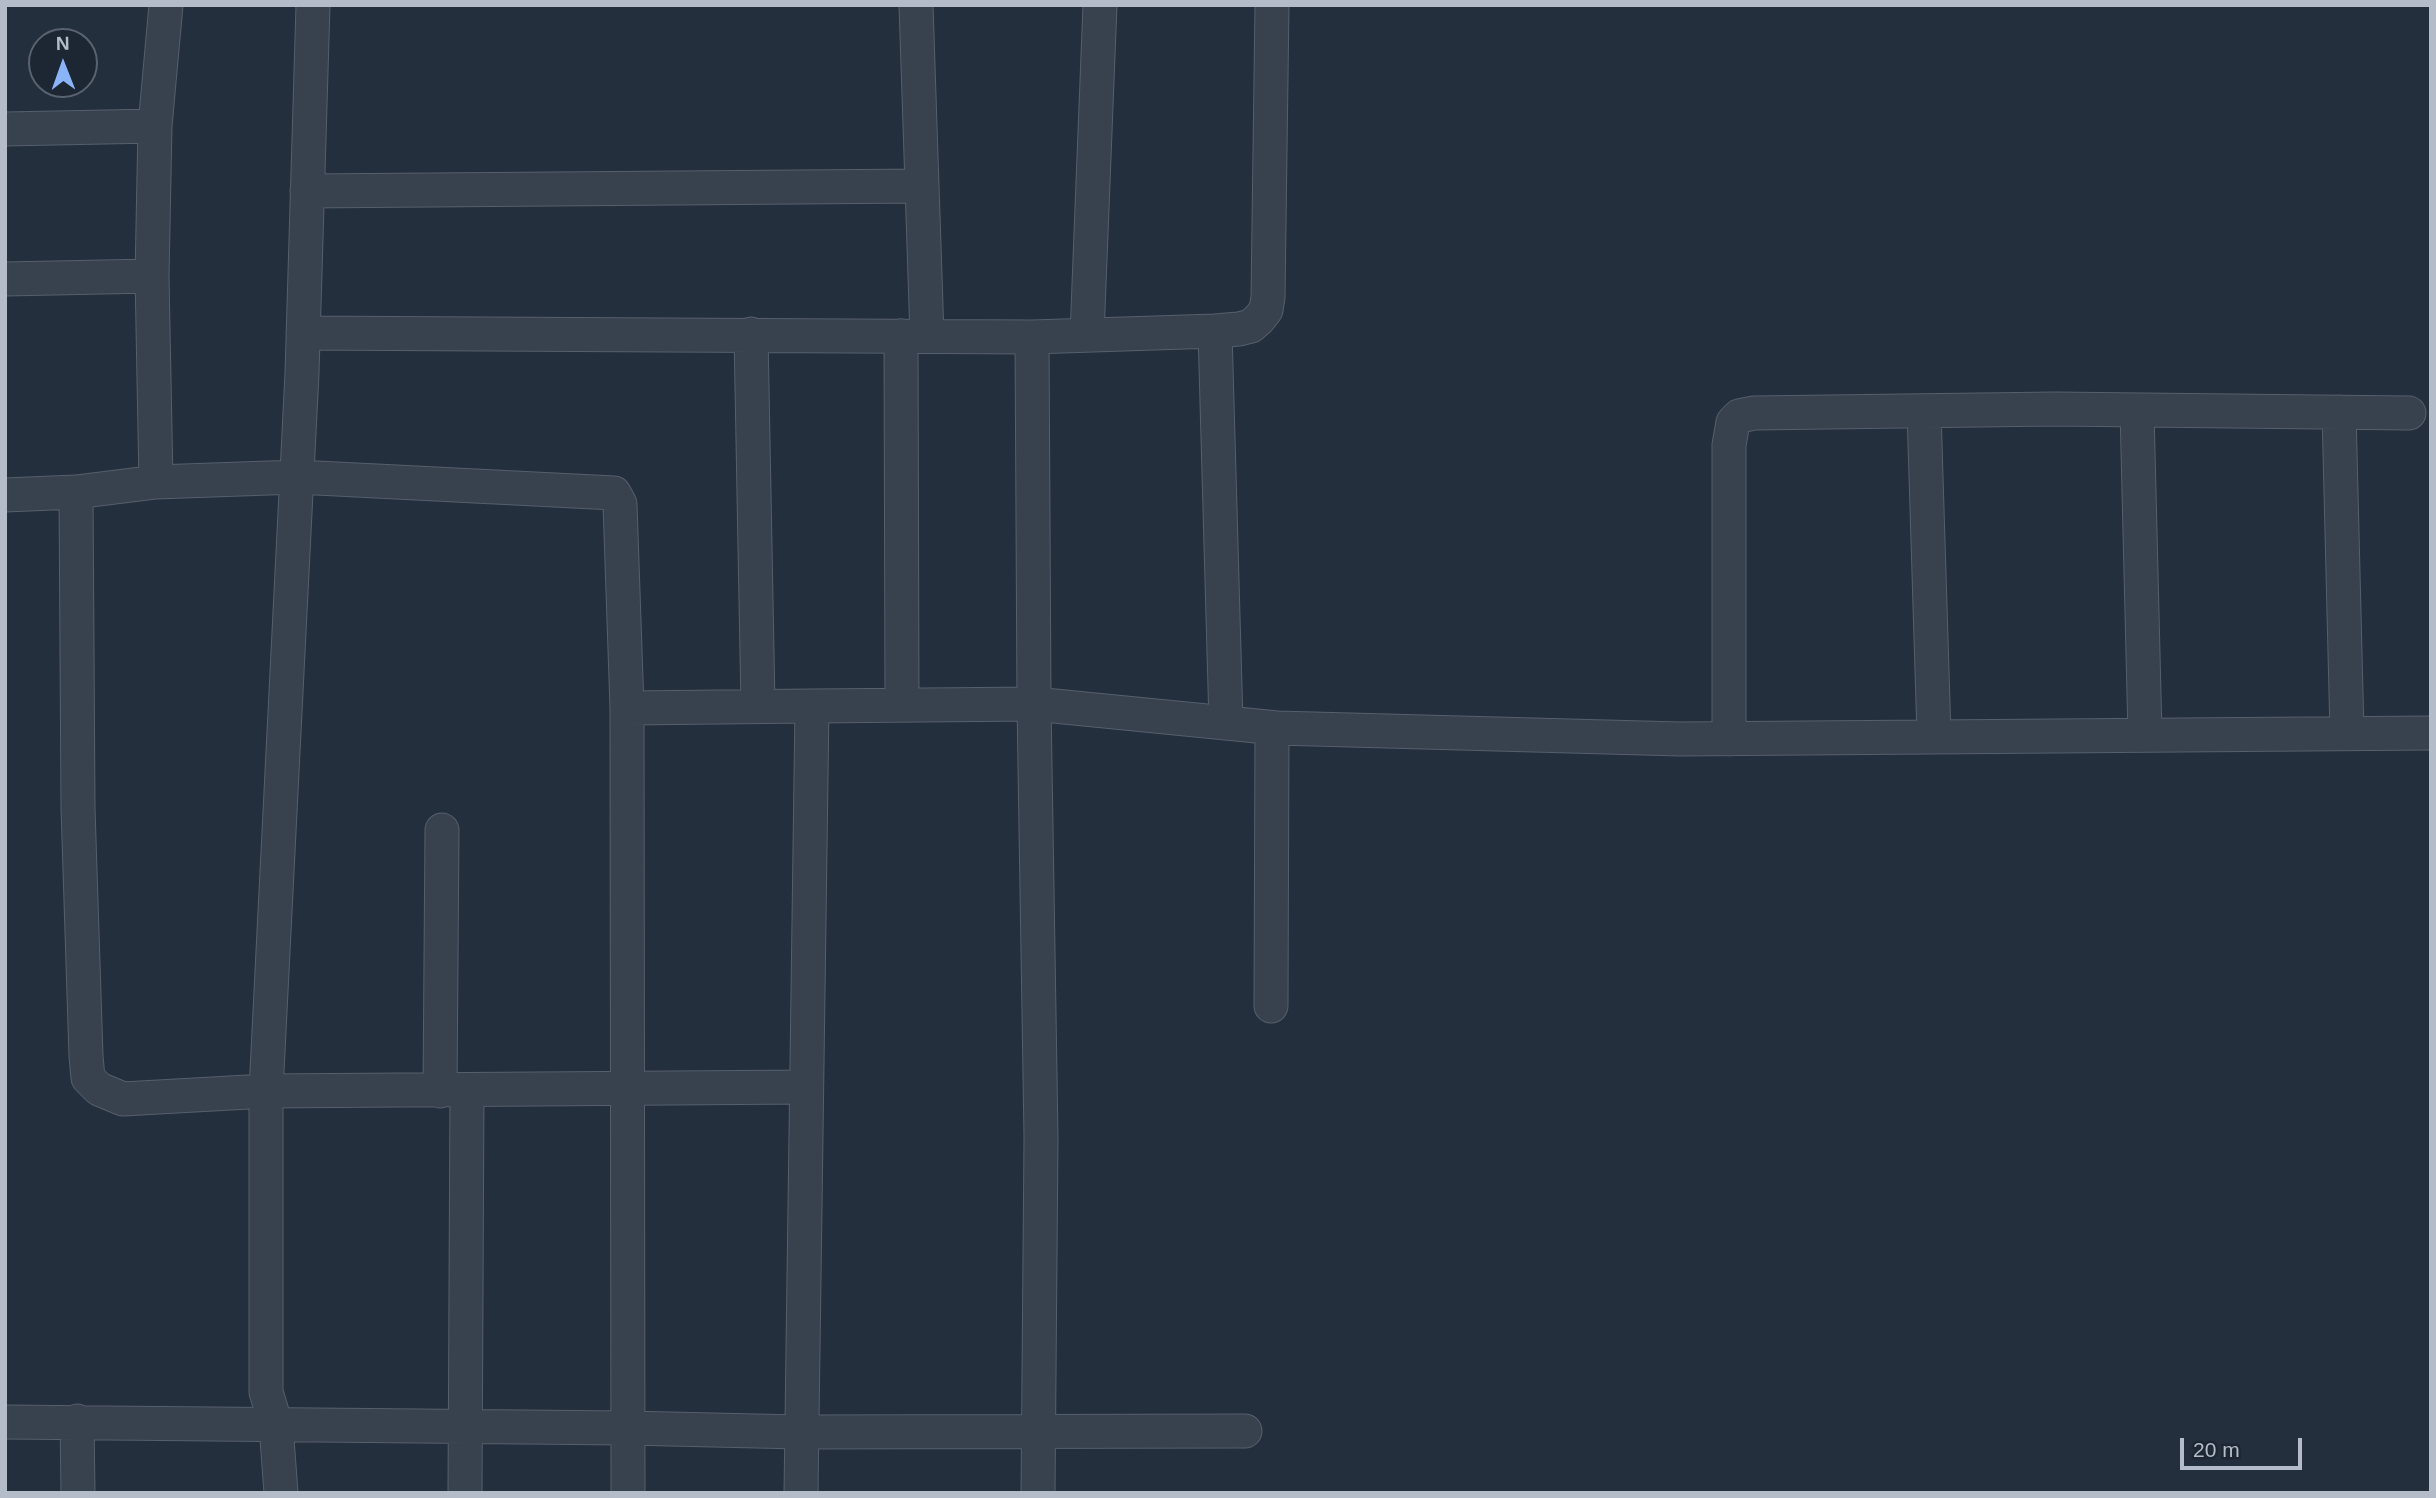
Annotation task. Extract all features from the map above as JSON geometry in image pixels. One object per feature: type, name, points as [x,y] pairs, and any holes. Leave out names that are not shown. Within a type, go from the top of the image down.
[{"type":"street","points":[[156,482],[152,276],[155,126],[166,5]]},
{"type":"street","points":[[281,1493],[276,1425],[266,1392],[266,1091],[303,333],[313,5]]},
{"type":"street","points":[[902,705],[914,336],[922,186],[916,5]]},
{"type":"street","points":[[1087,335],[1100,5]]},
{"type":"street","points":[[303,333],[1032,337],[1215,331],[1251,326],[1266,310],[1268,298],[1272,5]]},
{"type":"street","points":[[5,129],[155,126]]},
{"type":"street","points":[[307,191],[922,186]]},
{"type":"street","points":[[5,279],[152,276]]},
{"type":"street","points":[[1215,331],[1226,723]]},
{"type":"street","points":[[751,334],[758,706]]},
{"type":"street","points":[[1032,337],[1034,704],[1041,1137],[1038,1493]]},
{"type":"street","points":[[2137,410],[2145,735]]},
{"type":"street","points":[[1729,738],[1729,445],[1732,422],[1739,416],[1754,413],[2137,410],[2409,413]]},
{"type":"street","points":[[1924,411],[1934,736]]},
{"type":"street","points":[[2339,412],[2347,733]]},
{"type":"street","points":[[5,495],[76,492],[156,482],[296,477],[614,493],[620,504],[627,708],[628,1493]]},
{"type":"street","points":[[76,492],[78,808],[88,1078],[99,1089],[122,1099],[266,1091],[806,1087]]},
{"type":"street","points":[[627,708],[1034,704],[1272,727],[1729,738],[2431,733]]},
{"type":"street","points":[[800,1493],[812,706]]},
{"type":"street","points":[[1271,1006],[1272,727]]},
{"type":"street","points":[[442,830],[454,1091],[465,1493]]},
{"type":"street","points":[[5,1422],[627,1427],[800,1432],[1245,1431]]},
{"type":"street","points":[[77,1422],[78,1493]]}]
